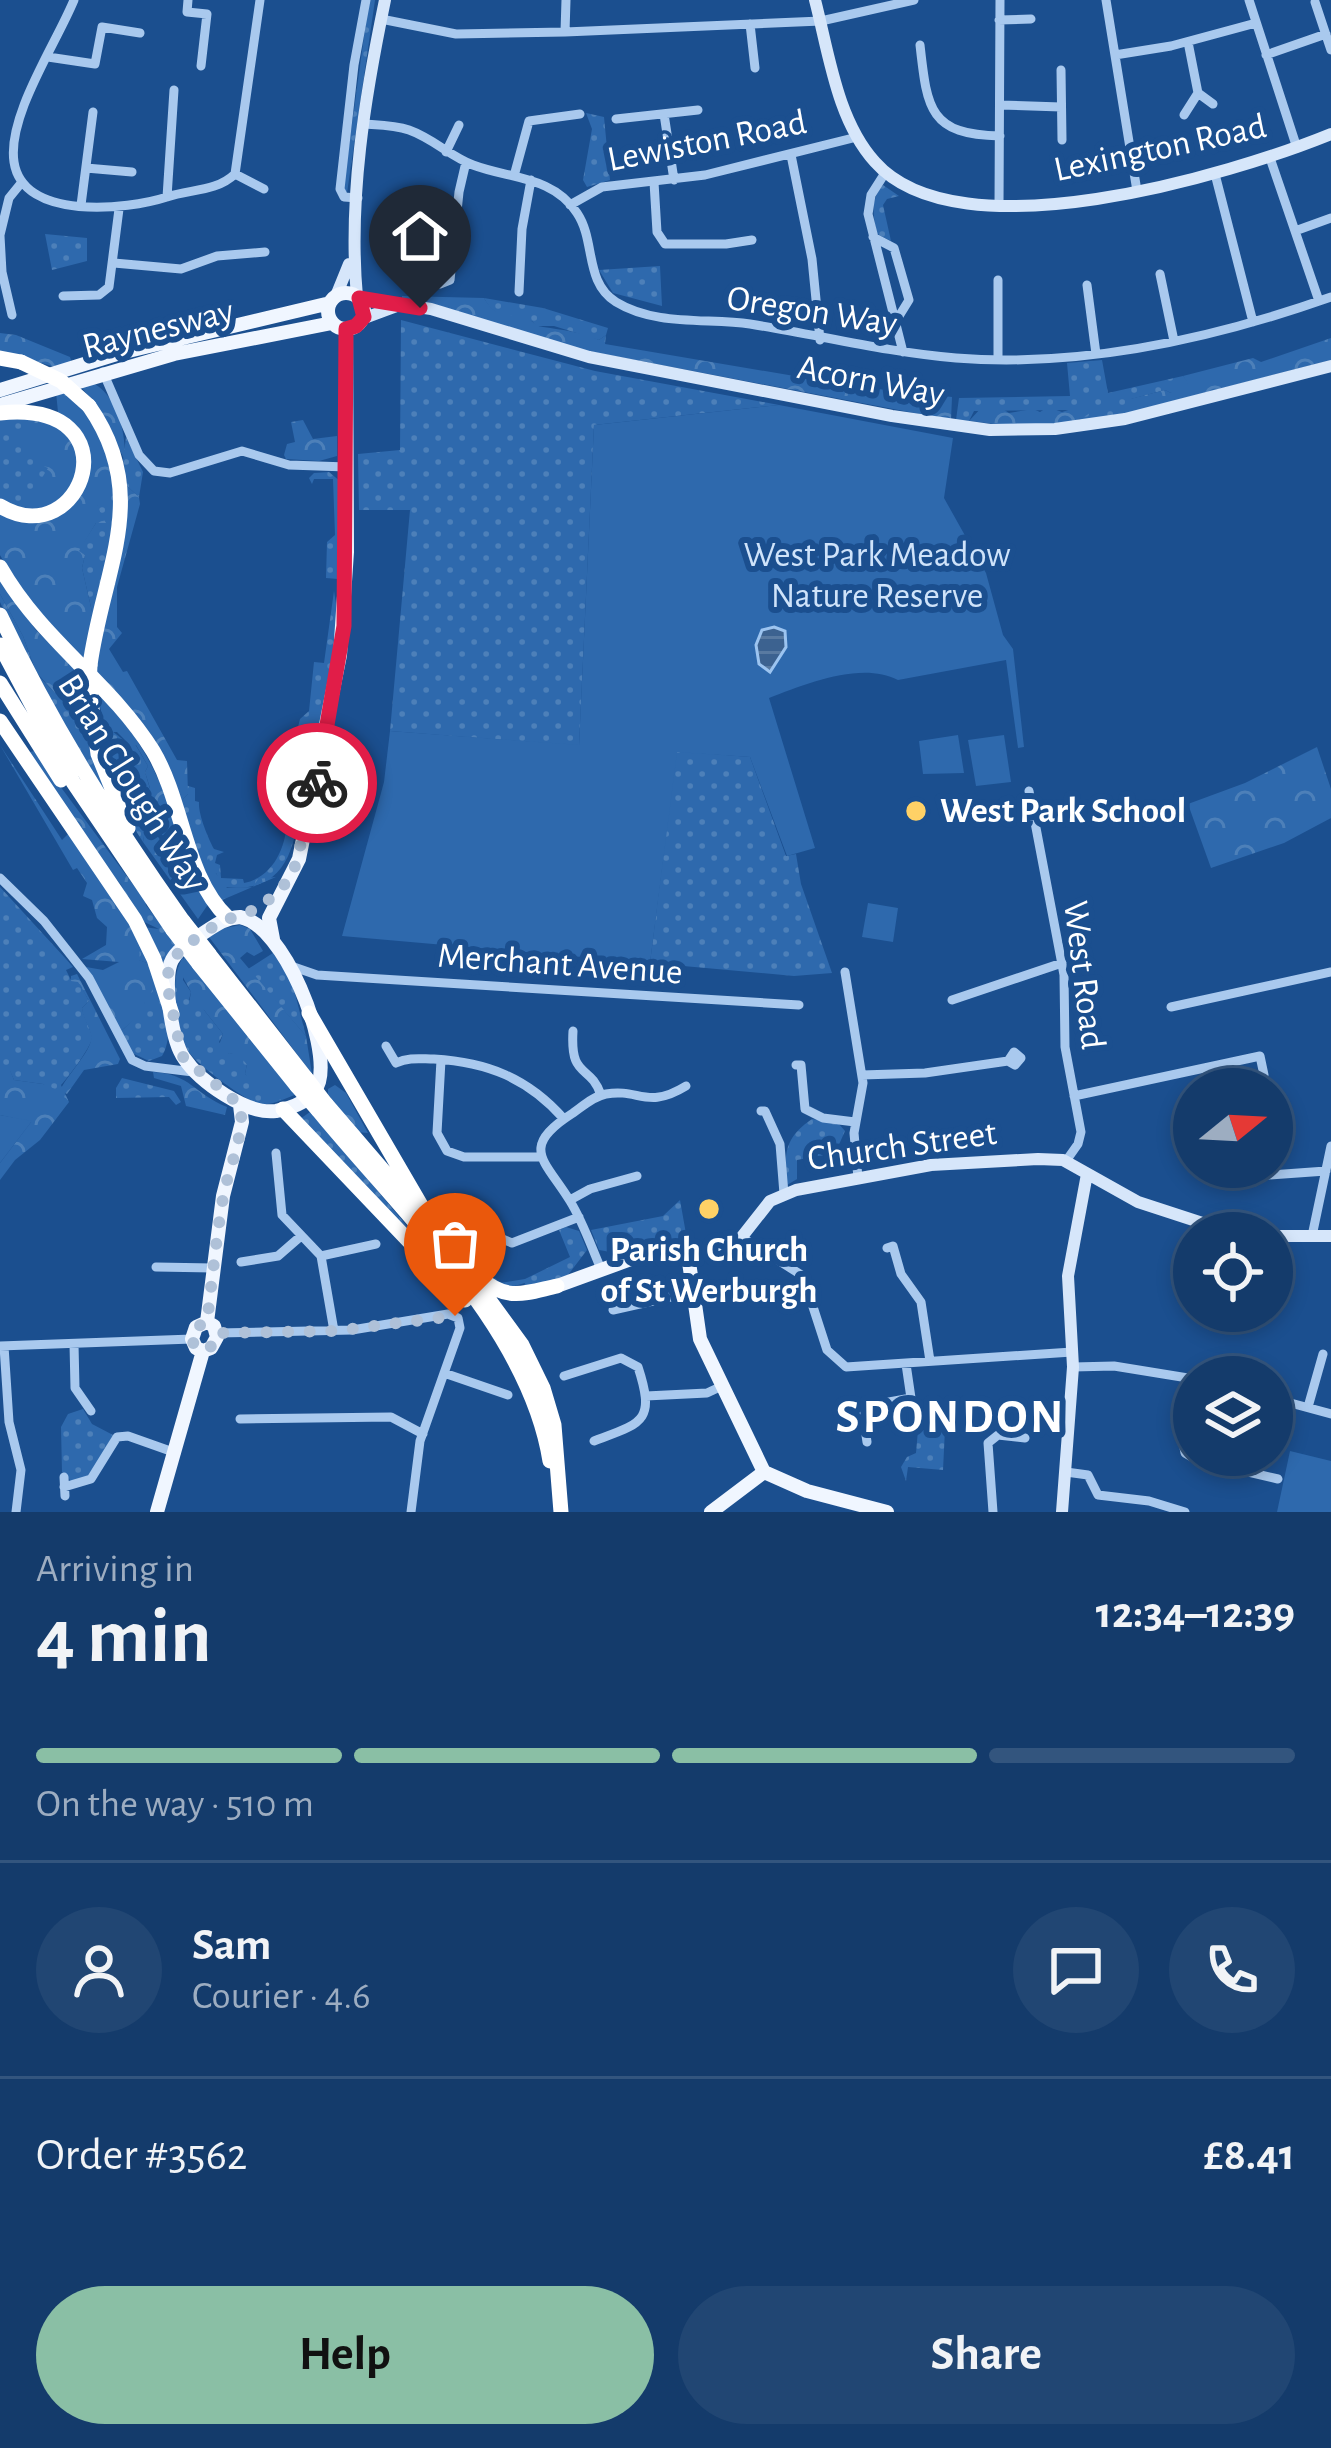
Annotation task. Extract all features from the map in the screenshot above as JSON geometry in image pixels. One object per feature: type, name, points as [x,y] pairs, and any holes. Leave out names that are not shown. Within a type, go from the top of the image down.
[{"type":"highway","points":[[0,358],[21,362],[61,381],[89,406],[112,445],[122,494],[118,541],[90,665],[93,734],[110,792],[178,922]]},
{"type":"highway","points":[[0,409],[59,418],[78,438],[85,462],[77,490],[57,510],[24,516],[0,506]]},
{"type":"highway","points":[[0,567],[32,618],[116,704],[151,748],[176,800],[207,893],[234,917]]},
{"type":"highway","name":"Brian Clough Way","points":[[0,615],[84,776],[178,922],[494,1326],[539,1412],[550,1457],[552,1512]]},
{"type":"highway","name":"Brian Clough Way","points":[[0,645],[98,824],[178,922]]},
{"type":"highway","points":[[0,683],[56,773],[98,824]]},
{"type":"highway","points":[[0,721],[135,920],[172,1014]]},
{"type":"highway","points":[[309,1013],[438,1234]]},
{"type":"highway","name":"Brian Clough Way","points":[[322,1107],[438,1234],[513,1331],[543,1388],[557,1438],[561,1512]]},
{"type":"highway","points":[[276,1110],[494,1326]]},
{"type":"highway","points":[[460,1260],[492,1287],[511,1295],[557,1286]]},
{"type":"main road","points":[[273,939],[269,919],[292,877],[320,768],[340,655],[347,466],[339,326],[328,314],[333,299],[346,293],[358,297],[362,319],[339,326]]},
{"type":"main road","name":"Raynesway","points":[[0,390],[120,353],[333,299]]},
{"type":"main road","name":"Raynesway","points":[[0,409],[103,373],[228,342],[339,326]]},
{"type":"main road","points":[[276,1110],[240,1105],[182,1056],[175,1039],[168,975],[174,956],[234,917],[268,902],[292,877]]},
{"type":"main road","points":[[234,917],[262,927],[290,965],[309,1013],[320,1064],[319,1084],[304,1101],[276,1110],[240,1136]]},
{"type":"main road","points":[[157,1512],[203,1351],[215,1344],[213,1268],[224,1196],[240,1136],[240,1105]]},
{"type":"main road","points":[[557,1286],[601,1269],[658,1255],[686,1254],[691,1258],[700,1339],[764,1472],[812,1492],[887,1512]]},
{"type":"main road","points":[[203,1351],[192,1339],[196,1327],[212,1328]]},
{"type":"main road","points":[[711,1512],[764,1472]]},
{"type":"street","points":[[74,0],[16,133],[14,162],[22,182],[44,199],[119,208],[214,187],[236,174]]},
{"type":"street","points":[[188,0],[187,12],[207,14],[201,66]]},
{"type":"street","points":[[236,174],[260,0]]},
{"type":"street","points":[[358,198],[344,196],[340,189],[366,0]]},
{"type":"street","points":[[358,297],[352,256],[364,124],[385,0]]},
{"type":"street","points":[[565,32],[566,0]]},
{"type":"street","name":"Lexington Road","points":[[815,0],[839,91],[857,136],[885,173],[925,196],[999,206],[1137,191],[1270,158],[1331,134]]},
{"type":"street","points":[[381,19],[456,34],[565,32],[821,21],[914,0]]},
{"type":"street","points":[[999,206],[1000,0]]},
{"type":"street","points":[[1106,0],[1137,191]]},
{"type":"street","points":[[1249,0],[1297,148]]},
{"type":"street","points":[[1315,2],[1331,50]]},
{"type":"street","points":[[1000,20],[1030,19]]},
{"type":"street","points":[[1115,55],[1256,23]]},
{"type":"street","points":[[750,24],[755,68]]},
{"type":"street","points":[[48,57],[95,64],[102,27],[140,33]]},
{"type":"street","points":[[1266,55],[1326,34]]},
{"type":"street","points":[[1188,42],[1198,93],[1213,104]]},
{"type":"street","points":[[920,46],[925,89],[939,120],[967,135],[1000,136]]},
{"type":"street","points":[[1061,70],[1061,140]]},
{"type":"street","points":[[166,197],[174,90]]},
{"type":"street","points":[[1184,115],[1198,93]]},
{"type":"street","points":[[1000,105],[1061,106]]},
{"type":"street","points":[[622,121],[698,110]]},
{"type":"street","points":[[81,205],[93,112]]},
{"type":"street","points":[[664,114],[674,180]]},
{"type":"street","points":[[514,176],[529,121],[576,117]]},
{"type":"street","points":[[364,124],[410,130],[466,162],[549,187],[570,205]]},
{"type":"street","points":[[446,152],[459,125]]},
{"type":"street","name":"Lewiston Road","points":[[570,205],[598,188],[674,180],[857,136]]},
{"type":"street","points":[[791,155],[812,259],[820,340]]},
{"type":"street","points":[[1270,158],[1319,301]]},
{"type":"street","points":[[413,284],[450,280],[466,162]]},
{"type":"street","points":[[86,168],[132,172]]},
{"type":"street","points":[[885,173],[869,200],[873,237],[903,352]]},
{"type":"street","points":[[236,174],[265,189]]},
{"type":"street","points":[[1215,174],[1253,322]]},
{"type":"street","points":[[516,287],[531,180]]},
{"type":"street","points":[[12,315],[0,236],[9,197],[22,182]]},
{"type":"street","points":[[654,182],[659,247],[752,240]]},
{"type":"street","name":"Oregon Way","points":[[570,205],[584,227],[596,278],[618,303],[681,320],[744,324],[903,352],[998,359],[1096,354],[1253,322],[1331,296]]},
{"type":"street","points":[[63,296],[103,293],[111,283],[119,208]]},
{"type":"street","points":[[385,209],[455,220]]},
{"type":"street","points":[[1294,231],[1331,218]]},
{"type":"street","points":[[873,237],[894,248],[909,300],[896,321]]},
{"type":"street","points":[[114,263],[181,268],[217,256],[266,252]]},
{"type":"street","points":[[333,299],[352,256]]},
{"type":"street","points":[[1160,274],[1174,341]]},
{"type":"street","points":[[998,280],[998,359]]},
{"type":"street","points":[[1087,285],[1096,354]]},
{"type":"street","name":"Acorn Way","points":[[358,297],[449,314],[589,358],[949,427],[991,430],[1055,429],[1111,421],[1331,365]]},
{"type":"street","points":[[362,319],[404,305]]},
{"type":"street","points":[[103,373],[139,455],[154,471],[170,472],[242,451],[289,465],[347,466]]},
{"type":"street","name":"West Road","points":[[1029,791],[1062,964],[1064,1032],[1081,1135],[1066,1161]]},
{"type":"street","points":[[0,878],[75,959],[132,1060],[198,1072]]},
{"type":"street","points":[[958,994],[1062,964]]},
{"type":"street","name":"Merchant Avenue","points":[[290,965],[317,975],[799,1005]]},
{"type":"street","points":[[845,972],[862,1075],[855,1122],[858,1178]]},
{"type":"street","points":[[1171,1006],[1185,1009],[1331,972]]},
{"type":"street","points":[[302,991],[317,975]]},
{"type":"street","points":[[573,1031],[567,1053],[581,1073],[596,1083],[601,1095]]},
{"type":"street","points":[[157,1066],[171,1054],[175,1039]]},
{"type":"street","points":[[386,1046],[396,1063],[408,1058],[482,1064],[521,1081],[563,1119]]},
{"type":"street","points":[[1194,1068],[1262,1052],[1263,1068]]},
{"type":"street","points":[[441,1060],[437,1133],[447,1150],[464,1157],[542,1157]]},
{"type":"street","points":[[862,1075],[925,1073],[1008,1061]]},
{"type":"street","points":[[796,1065],[801,1065],[807,1115],[855,1122]]},
{"type":"street","points":[[1074,1096],[1173,1073]]},
{"type":"street","points":[[601,1269],[570,1200],[548,1173],[542,1157],[546,1135],[601,1095],[647,1104],[686,1086]]},
{"type":"street","points":[[761,1111],[779,1144],[784,1194]]},
{"type":"street","points":[[1312,1236],[1331,1145]]},
{"type":"street","points":[[277,1153],[282,1215],[321,1256],[334,1331]]},
{"type":"street","points":[[1066,1161],[1138,1202],[1173,1213]]},
{"type":"street","name":"Church Street","points":[[743,1238],[770,1201],[784,1194],[931,1165],[1066,1161]]},
{"type":"street","points":[[1293,1174],[1326,1172]]},
{"type":"street","points":[[1062,1512],[1073,1367],[1068,1276],[1087,1174]]},
{"type":"street","points":[[570,1200],[584,1191],[634,1179]]},
{"type":"street","points":[[480,1212],[499,1236],[512,1243],[579,1217]]},
{"type":"street","points":[[241,1262],[278,1256],[301,1236]]},
{"type":"street","points":[[1293,1236],[1331,1236]]},
{"type":"street","points":[[691,1258],[743,1238],[802,1276],[825,1345],[834,1359],[855,1369],[1072,1352]]},
{"type":"street","points":[[321,1256],[376,1244]]},
{"type":"street","points":[[887,1248],[892,1246],[901,1280],[921,1302],[930,1361]]},
{"type":"street","points":[[156,1267],[213,1268]]},
{"type":"street","points":[[613,1310],[693,1292]]},
{"type":"street","points":[[212,1328],[334,1331],[448,1314],[460,1322],[423,1434],[412,1512]]},
{"type":"street","points":[[16,1512],[21,1470],[4,1390],[2,1346],[192,1339]]},
{"type":"street","points":[[74,1343],[75,1388],[91,1411]]},
{"type":"street","points":[[1308,1407],[1318,1358]]},
{"type":"street","points":[[569,1376],[605,1362],[629,1359],[638,1367],[646,1396],[645,1421],[597,1438]]},
{"type":"street","points":[[906,1364],[916,1418]]},
{"type":"street","points":[[1073,1367],[1114,1366],[1173,1376]]},
{"type":"street","points":[[444,1373],[508,1396]]},
{"type":"street","points":[[646,1396],[707,1393],[722,1386]]},
{"type":"street","points":[[867,1442],[863,1414],[868,1404],[911,1398]]},
{"type":"street","points":[[67,1411],[81,1402]]},
{"type":"street","points":[[1293,1403],[1331,1414]]},
{"type":"street","points":[[241,1419],[391,1417],[423,1434]]},
{"type":"street","points":[[992,1512],[988,1443],[1000,1435],[1024,1438]]},
{"type":"street","points":[[64,1486],[91,1479],[117,1437],[128,1436],[176,1453]]},
{"type":"street","points":[[1066,1472],[1088,1475],[1098,1495],[1184,1509]]},
{"type":"street","points":[[1265,1476],[1278,1479]]},
{"type":"green space","points":[[369,0],[375,0],[347,193],[343,190]]},
{"type":"green space","points":[[586,113],[604,117],[610,180],[587,187],[583,180],[592,129]]},
{"type":"green space","points":[[883,185],[899,196],[883,205],[891,241],[877,234],[874,220],[874,202]]},
{"type":"green space","points":[[45,234],[87,238],[87,261],[52,270]]},
{"type":"green space","points":[[660,266],[662,306],[613,293],[599,270]]},
{"type":"green space","points":[[402,296],[484,298],[498,312],[539,326],[599,340],[606,335],[605,344],[859,387],[952,397],[951,420],[551,344],[402,301]]},
{"type":"green space","points":[[484,298],[543,308],[608,328],[599,340],[554,326],[536,326],[498,314]]},
{"type":"green space","points":[[401,320],[595,371],[779,405],[594,425],[579,746],[390,731],[410,510],[359,510],[358,454],[400,450]]},
{"type":"green space","points":[[0,333],[70,357],[72,363],[55,367],[0,351]]},
{"type":"green space","points":[[1331,338],[1331,360],[1131,412],[1130,399],[1165,390],[1171,393],[1174,387],[1188,383],[1183,376],[1253,358],[1261,362]]},
{"type":"green space","points":[[1102,360],[1108,393],[1183,376],[1189,383],[1171,393],[1165,390],[1131,399],[1131,412],[1081,421],[1077,410],[974,411],[969,421],[956,420],[959,398],[1070,396],[1067,363]]},
{"type":"green space","points":[[91,382],[108,396],[119,416],[125,461],[105,419],[80,385]]},
{"type":"green space","points":[[62,390],[94,426],[111,470],[107,502],[97,506],[106,523],[96,523],[79,551],[85,555],[82,568],[93,616],[84,664],[21,592],[0,555],[0,513],[30,522],[64,512],[88,451],[77,427],[58,412],[56,392]]},
{"type":"green space","points":[[1090,403],[1094,410],[1082,418],[1051,426],[969,421],[982,407],[1000,407],[1009,413],[1040,412],[1048,407],[1062,412]]},
{"type":"green space","name":"West Park Meadow Nature Reserve","points":[[779,405],[953,438],[944,498],[986,573],[1003,635],[1013,649],[1024,747],[1018,748],[1006,660],[898,680],[867,673],[816,681],[769,698],[815,848],[787,856],[750,757],[677,752],[650,963],[342,936],[384,782],[390,731],[579,745],[594,425]]},
{"type":"green space","points":[[22,416],[64,427],[37,512],[0,501],[0,420]]},
{"type":"green space","points":[[23,416],[51,420],[76,444],[71,486],[59,500],[37,512],[23,507],[39,497],[34,491],[48,468],[39,464],[24,437]]},
{"type":"green space","points":[[303,420],[313,439],[337,436],[337,456],[319,461],[286,459],[287,444],[295,442],[291,422]]},
{"type":"green space","points":[[126,437],[143,472],[139,497],[127,486]]},
{"type":"green space","points":[[114,469],[115,524],[93,616],[82,568],[85,555],[78,551],[96,523],[97,506]]},
{"type":"green space","points":[[329,472],[341,482],[338,579],[326,578],[327,542],[335,535],[333,479],[314,479],[312,484],[309,478]]},
{"type":"green space","points":[[127,486],[140,504],[117,587],[117,627],[122,633],[109,649],[123,672],[127,671],[177,760],[187,761],[188,794],[181,801],[96,673],[100,634],[123,538]]},
{"type":"green space","points":[[0,579],[35,629],[83,677],[84,704],[79,710],[67,694],[55,693],[36,672],[0,594]]},
{"type":"green space","points":[[334,591],[339,623],[319,744],[308,755],[298,756],[287,738],[309,711],[314,662],[324,663]]},
{"type":"green space","points":[[0,594],[36,673],[55,693],[67,694],[74,708],[84,704],[88,733],[111,803],[36,681]]},
{"type":"green space","points":[[97,693],[127,726],[158,778],[180,839],[169,841],[156,829],[156,834],[186,876],[193,875],[209,903],[198,919],[143,842],[145,830],[131,806],[134,800],[125,791],[136,785],[139,793],[150,788],[148,766],[136,745],[131,746],[117,732],[112,732],[112,746],[101,741],[105,728]]},
{"type":"green space","points":[[96,705],[105,728],[101,741],[112,745],[112,731],[135,744],[148,766],[150,789],[139,794],[136,785],[125,791],[134,800],[131,806],[145,830],[143,842],[110,777],[101,742]]},
{"type":"green space","points":[[958,735],[964,773],[923,774],[919,741]]},
{"type":"green space","points":[[1004,735],[1011,782],[976,786],[968,740]]},
{"type":"green space","points":[[0,745],[62,840],[68,834],[134,929],[139,960],[147,963],[155,986],[144,1004],[146,1009],[120,1032],[86,967],[103,970],[119,962],[82,959],[106,945],[107,927],[97,918],[92,900],[83,896],[87,883],[77,868],[73,870]]},
{"type":"green space","points":[[1317,747],[1331,789],[1331,818],[1284,843],[1211,868],[1188,804],[1245,783]]},
{"type":"green space","points":[[34,751],[146,902],[145,909],[135,907],[26,753]]},
{"type":"green space","points":[[676,751],[750,757],[786,856],[796,854],[801,884],[832,973],[794,976],[650,963]]},
{"type":"green space","points":[[273,777],[298,781],[302,787],[297,828],[285,861],[263,883],[245,887],[223,887],[216,873],[205,877],[181,801],[188,794],[185,785],[195,788],[195,801],[214,849],[224,852],[215,863],[220,865],[221,878],[243,879],[244,883],[266,872],[284,840],[286,802],[291,797],[283,789],[277,791],[270,782]]},
{"type":"green space","points":[[209,858],[227,888],[252,887],[222,900],[207,881]]},
{"type":"green space","points":[[113,877],[145,904],[176,944],[163,963],[143,927],[159,929],[140,920]]},
{"type":"green space","points":[[0,887],[73,967],[66,970],[89,1001],[82,1008],[91,1041],[61,1085],[69,1102],[43,1084],[14,1080],[10,1071],[0,1071]]},
{"type":"green space","points":[[868,903],[898,908],[893,942],[862,937]]},
{"type":"green space","points":[[240,925],[250,929],[263,951],[254,956],[247,952],[240,958],[306,1036],[312,1074],[209,937]]},
{"type":"green space","points":[[133,932],[161,993],[166,1010],[167,1042],[162,1056],[149,1061],[130,1052],[120,1032],[140,1010],[150,984],[147,963],[138,960]]},
{"type":"green space","points":[[273,953],[292,982],[306,1036],[248,969]]},
{"type":"green space","points":[[185,955],[297,1094],[282,1100],[268,1095],[245,1074],[247,1064],[236,1053],[218,1048],[223,1034],[204,1010],[188,1009],[191,992],[179,970]]},
{"type":"green space","points":[[183,957],[189,1000],[223,1034],[219,1042],[229,1054],[237,1052],[247,1064],[245,1074],[282,1100],[265,1104],[247,1099],[191,1055],[177,1015],[176,978]]},
{"type":"green space","points":[[77,974],[120,1059],[118,1064],[84,1070],[67,1094],[60,1091],[91,1041],[82,1008],[89,1001],[78,982],[71,981]]},
{"type":"green space","points":[[10,1070],[14,1080],[60,1091],[69,1102],[0,1180],[0,1163],[31,1122],[0,1115],[0,1071]]},
{"type":"green space","points":[[153,1072],[184,1081],[227,1107],[225,1115],[186,1106],[181,1086],[154,1078]]},
{"type":"green space","points":[[122,1078],[174,1091],[181,1102],[176,1105],[169,1097],[116,1098]]},
{"type":"green space","points":[[335,1085],[346,1093],[368,1133],[357,1132],[328,1094]]},
{"type":"green space","points":[[312,1113],[444,1270],[300,1119]]},
{"type":"green space","points":[[0,1115],[32,1121],[0,1163]]},
{"type":"green space","points":[[812,1119],[838,1123],[845,1131],[833,1158],[829,1154],[797,1160],[797,1179],[787,1185],[788,1148]]},
{"type":"green space","points":[[680,1200],[688,1245],[623,1254],[599,1250],[591,1230],[663,1216]]},
{"type":"green space","points":[[559,1230],[579,1231],[587,1250],[568,1275],[523,1290],[525,1283],[507,1288],[491,1280],[525,1279],[570,1257]]},
{"type":"green space","points":[[83,1409],[92,1424],[113,1435],[89,1477],[72,1482],[62,1472],[61,1427],[68,1414]]},
{"type":"green space","points":[[945,1429],[943,1470],[908,1467],[906,1481],[901,1467],[916,1453],[918,1430]]},
{"type":"green space","points":[[1293,1452],[1331,1461],[1331,1512],[1277,1512],[1285,1476],[1293,1476]]},
{"type":"shaded area","points":[[762,630],[785,631],[786,647],[770,672],[759,664],[756,645]]},
{"type":"way so far","points":[[317,783],[292,877],[260,908],[220,922],[181,949],[169,966],[167,984],[182,1056],[240,1105],[242,1112],[224,1196],[207,1322],[196,1327],[192,1342],[203,1351],[215,1344],[218,1333],[334,1331],[455,1316]]},
{"type":"place","name":"West Park School","points":[[916,811]]},
{"type":"place","name":"Parish Church of St Werburgh","points":[[709,1209]]},
{"type":"district","name":"SPONDON","points":[[951,1418]]},
{"type":"route","points":[[317,783],[344,626],[346,329],[364,317],[359,298],[420,308]]}]
